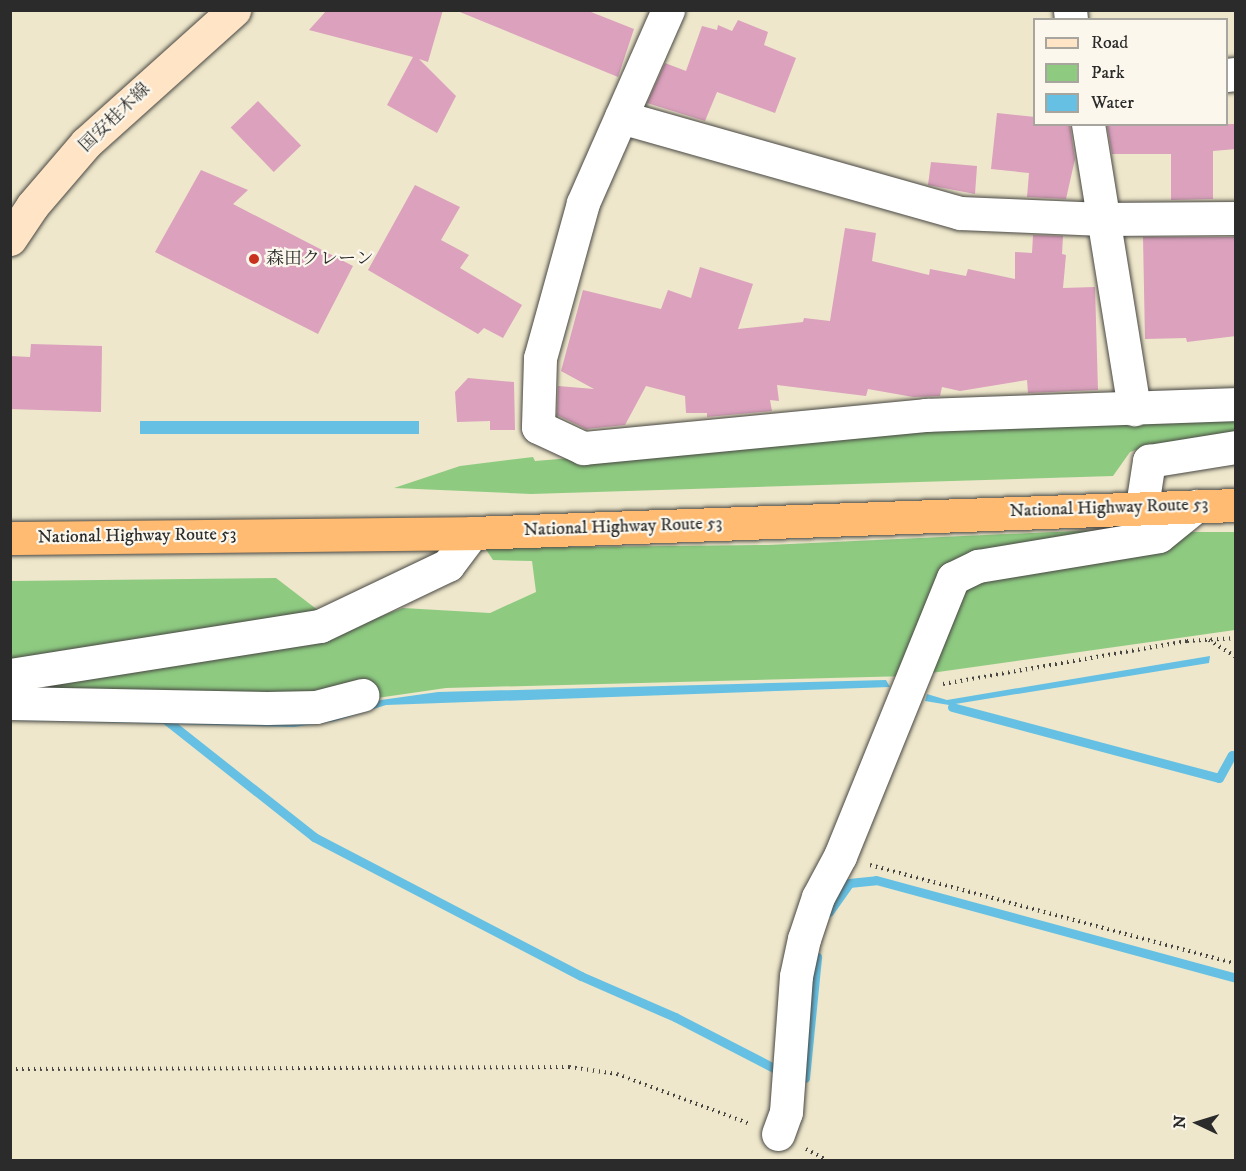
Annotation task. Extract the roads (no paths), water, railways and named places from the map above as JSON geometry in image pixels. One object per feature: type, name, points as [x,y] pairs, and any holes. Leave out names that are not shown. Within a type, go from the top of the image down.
[{"type":"highway","name":"National Highway Route 53","points":[[10,538],[472,533],[1142,506],[1236,505]]},
{"type":"main road","name":"国安桂木線","points":[[10,239],[32,206],[86,143],[234,10]]},
{"type":"street","points":[[668,10],[583,202],[543,347],[538,428],[584,448],[926,415],[1236,404]]},
{"type":"street","points":[[621,117],[960,213],[1103,219],[1236,218]]},
{"type":"street","points":[[1088,126],[1134,409]]},
{"type":"street","points":[[1142,506],[1149,461],[1236,447]]},
{"type":"street","points":[[778,1134],[786,1113],[796,976],[804,939],[818,897],[840,856],[914,679],[953,578],[978,566],[1159,536],[1196,506]]},
{"type":"street","points":[[10,675],[320,626],[448,565],[472,533]]},
{"type":"street","points":[[10,703],[316,707],[362,695]]},
{"type":"water","points":[[140,421],[419,421],[419,434],[140,434]]},
{"type":"water","points":[[1210,656],[1209,663],[949,705],[925,701],[927,694],[947,700]]},
{"type":"water","points":[[886,680],[890,687],[386,705],[335,721],[294,727],[11,720],[10,714],[332,716],[381,700],[438,692]]},
{"type":"waterway","points":[[952,707],[1219,778],[1232,755],[1236,756]]},
{"type":"waterway","points":[[166,720],[314,837],[581,976],[675,1017],[774,1068]]},
{"type":"waterway","points":[[829,912],[849,883],[876,880],[1236,978]]},
{"type":"waterway","points":[[805,1078],[817,957]]},
{"type":"place","name":"森田クレーン","points":[[254,259]]}]
